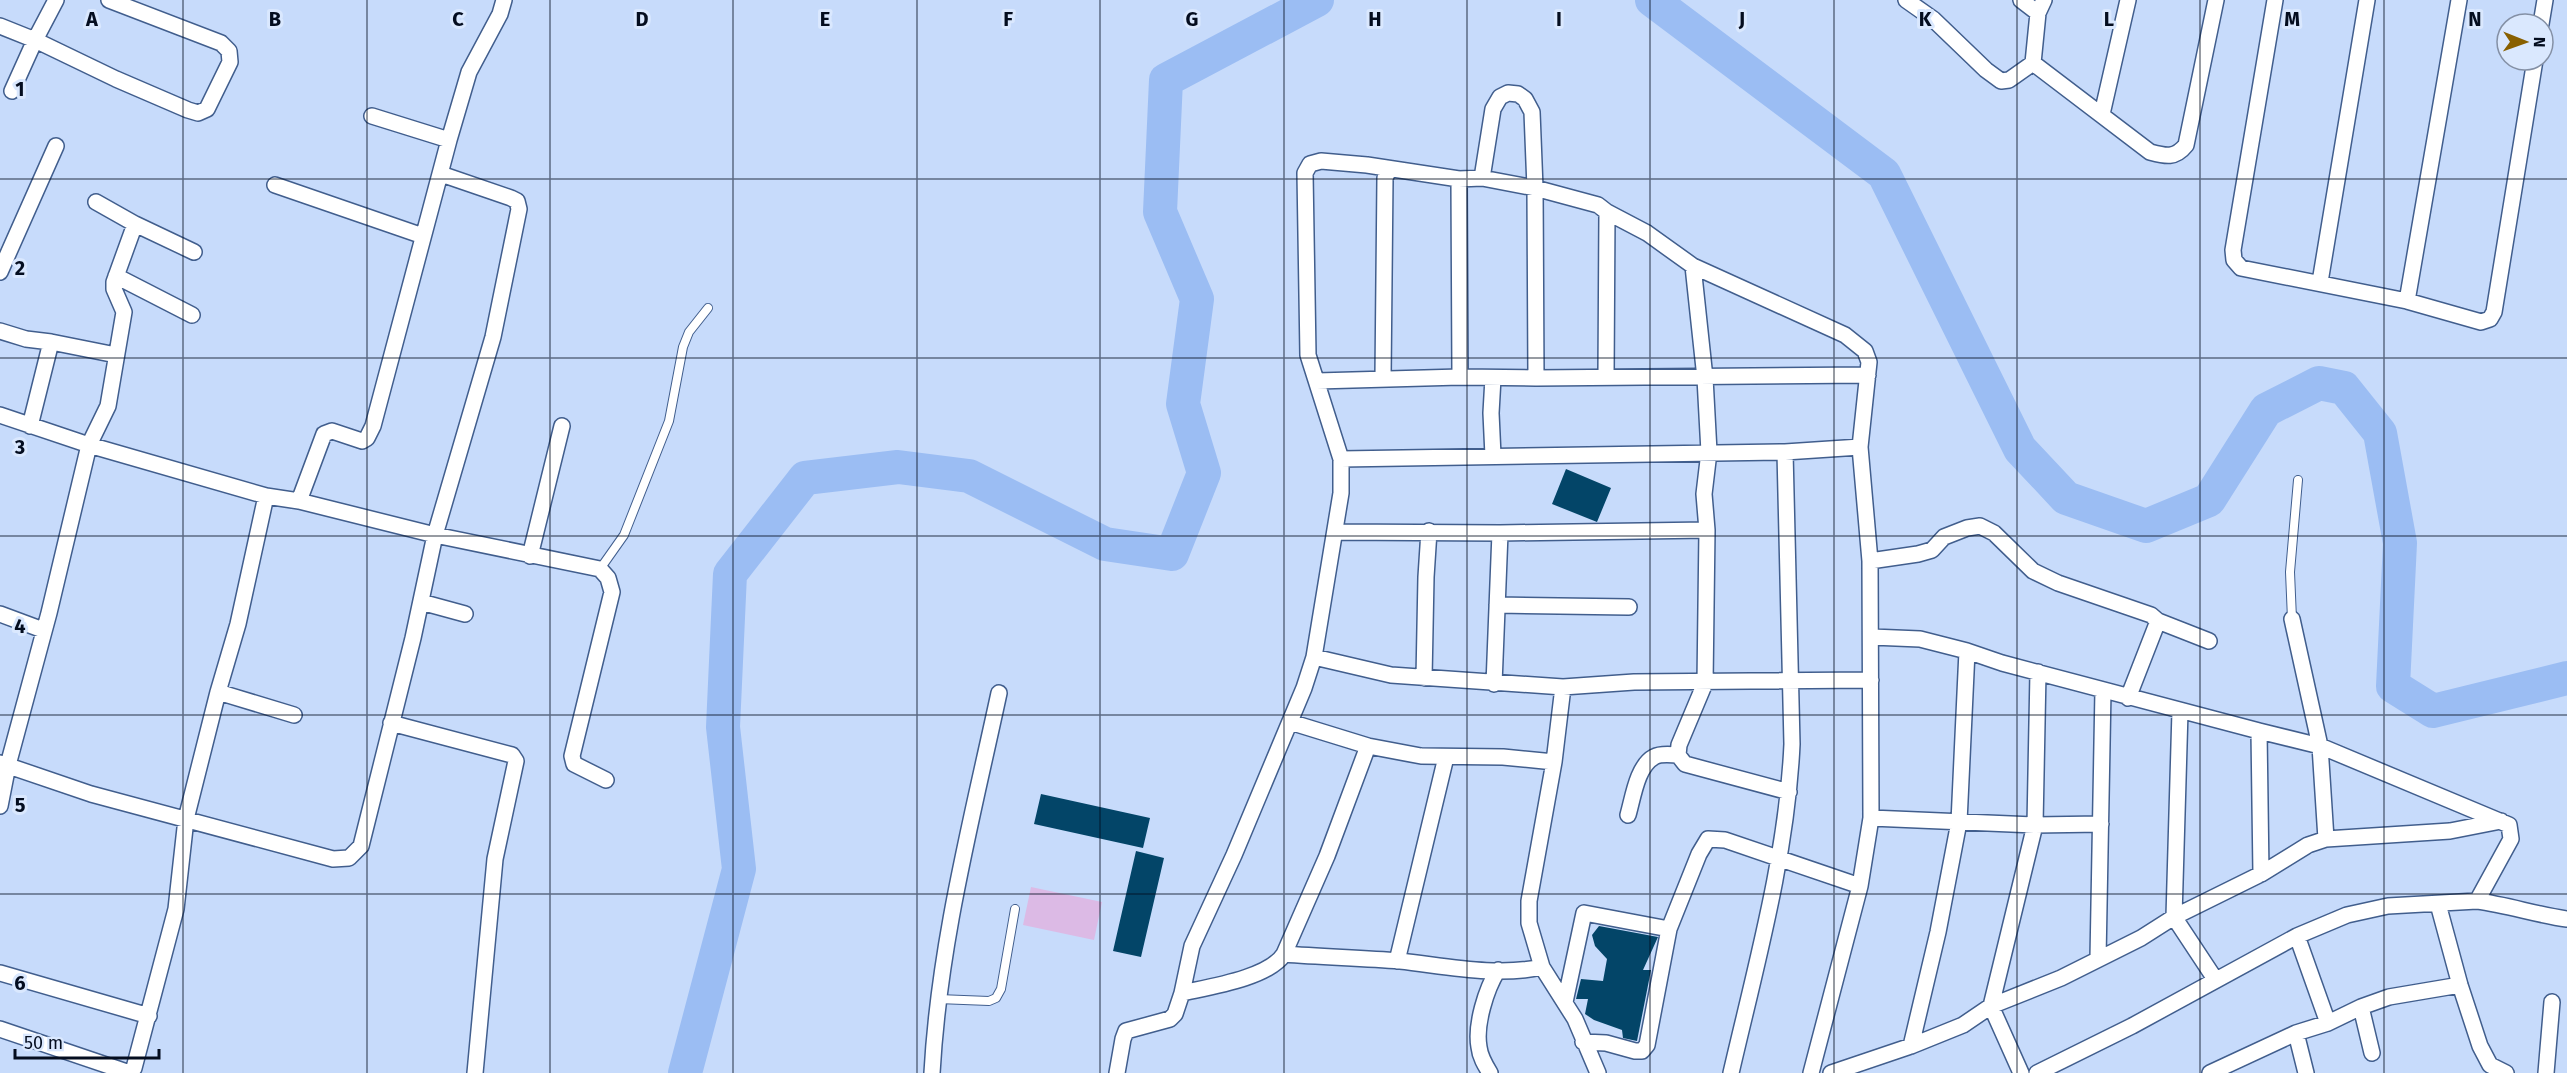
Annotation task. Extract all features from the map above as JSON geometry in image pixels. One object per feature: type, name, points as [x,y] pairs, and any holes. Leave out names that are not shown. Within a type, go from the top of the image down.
[{"type":"street","points":[[12,91],[56,0]]},
{"type":"street","points":[[0,26],[188,110],[198,113],[207,109],[230,62],[229,51],[221,43],[109,0]]},
{"type":"street","points":[[298,501],[324,434],[332,431],[362,441],[371,432],[469,72],[500,14],[504,0]]},
{"type":"street","points":[[1906,0],[1933,19],[1986,70],[2001,81],[2009,80],[2033,63],[2041,7],[2021,0]]},
{"type":"street","points":[[2102,114],[2128,0]]},
{"type":"street","points":[[2033,63],[2150,152],[2168,156],[2180,153],[2186,145],[2216,0]]},
{"type":"street","points":[[2275,0],[2233,250],[2234,260],[2241,268],[2408,301],[2481,322],[2490,320],[2494,312],[2533,72]]},
{"type":"street","points":[[2320,282],[2367,0]]},
{"type":"street","points":[[2408,301],[2459,0]]},
{"type":"street","points":[[1482,178],[1493,109],[1500,97],[1508,93],[1518,94],[1525,99],[1532,112],[1535,188],[1536,378]]},
{"type":"street","points":[[372,116],[449,140]]},
{"type":"street","points":[[0,272],[56,146]]},
{"type":"street","points":[[1117,1073],[1126,1031],[1170,1019],[1175,1014],[1192,946],[1234,855],[1290,722],[1314,657],[1341,493],[1341,459],[1308,355],[1305,173],[1310,164],[1321,161],[1367,165],[1459,179],[1482,178],[1535,188],[1598,205],[1647,233],[1693,266],[1845,334],[1865,351],[1869,362],[1860,447],[1870,561],[1871,818],[1860,886],[1811,1073]]},
{"type":"street","points":[[1383,378],[1385,178],[1389,170]]},
{"type":"street","points":[[4,764],[91,794],[333,859],[349,858],[361,846],[421,603],[435,536],[493,337],[519,209],[517,201],[511,198],[441,174]]},
{"type":"street","points":[[1459,179],[1460,377]]},
{"type":"street","points":[[275,185],[423,236]]},
{"type":"street","points":[[96,202],[135,224],[194,252]]},
{"type":"street","points":[[1606,377],[1607,212]]},
{"type":"street","points":[[0,806],[4,764],[43,630],[89,445],[108,406],[124,312],[114,289],[116,276],[135,224]]},
{"type":"street","points":[[1693,266],[1705,378],[1708,452],[1704,494],[1707,530],[1706,683],[1679,745],[1678,755],[1685,764],[1789,792]]},
{"type":"street","points":[[116,276],[192,315]]},
{"type":"street","points":[[0,331],[26,339],[116,356]]},
{"type":"street","points":[[30,426],[51,342]]},
{"type":"street","points":[[1317,381],[1460,377],[1705,378],[1798,374],[1868,375]]},
{"type":"street","points":[[1493,378],[1491,413],[1493,456]]},
{"type":"street","points":[[0,415],[89,445],[266,496],[298,501],[435,536],[600,569],[608,578],[612,592],[572,756],[574,764],[606,780]]},
{"type":"street","points":[[530,556],[562,426]]},
{"type":"street","points":[[1341,459],[1785,452],[1860,447]]},
{"type":"street","points":[[1731,1073],[1778,859],[1789,792],[1790,681],[1785,452]]},
{"type":"street","points":[[0,1029],[127,1072],[134,1068],[138,1061],[176,909],[186,819],[218,692],[238,624],[266,496]]},
{"type":"street","points":[[1870,561],[1932,550],[1944,537],[1967,528],[1980,526],[1994,533],[2033,571],[2058,583],[2151,615],[2157,621],[2209,641]]},
{"type":"street","points":[[1335,532],[1707,530]]},
{"type":"street","points":[[1424,678],[1429,531]]},
{"type":"street","points":[[1494,684],[1500,532]]},
{"type":"street","points":[[421,603],[465,614]]},
{"type":"street","points":[[1497,605],[1629,607]]},
{"type":"street","points":[[0,614],[43,630]]},
{"type":"street","points":[[2292,619],[2320,746],[2326,839]]},
{"type":"street","points":[[2128,698],[2157,621]]},
{"type":"street","points":[[1872,637],[1920,639],[2128,698],[2320,746],[2501,821],[2511,829],[2511,838],[2477,901]]},
{"type":"street","points":[[1911,1046],[1938,932],[1959,822],[1967,651]]},
{"type":"street","points":[[1314,657],[1390,675],[1563,687],[1634,682],[1871,680]]},
{"type":"street","points":[[2021,1073],[1991,1006],[2035,825],[2038,672]]},
{"type":"street","points":[[1563,687],[1554,762],[1529,901],[1528,923],[1542,967],[1566,1002],[1598,1073]]},
{"type":"street","points":[[2098,959],[2103,690]]},
{"type":"street","points":[[218,692],[294,716]]},
{"type":"street","points":[[932,1073],[938,999],[949,926],[999,693]]},
{"type":"street","points":[[2180,711],[2174,917],[2215,979]]},
{"type":"street","points":[[1290,722],[1368,746],[1421,756],[1503,757],[1554,762]]},
{"type":"street","points":[[391,723],[512,755],[516,761],[495,859],[475,1073]]},
{"type":"street","points":[[2259,731],[2261,874]]},
{"type":"street","points":[[1182,993],[1218,985],[1262,971],[1279,962],[1327,856],[1368,746]]},
{"type":"street","points":[[1628,815],[1641,773],[1647,763],[1654,756],[1678,755]]},
{"type":"street","points":[[1397,961],[1446,758]]},
{"type":"street","points":[[1871,818],[2035,825],[2101,824]]},
{"type":"street","points":[[1831,1073],[1911,1046],[1963,1025],[1991,1006],[2061,978],[2141,938],[2174,917],[2261,874],[2308,845],[2326,839],[2450,831],[2501,821]]},
{"type":"street","points":[[1583,1042],[1606,1043],[1635,1051],[1642,1051],[1647,1045],[1669,929],[1699,854],[1708,839],[1725,840],[1860,886]]},
{"type":"street","points":[[2037,1073],[2132,1026],[2296,936],[2347,915],[2388,906],[2477,901],[2567,919]]},
{"type":"street","points":[[2438,904],[2460,986],[2480,1046],[2490,1065],[2506,1073]]},
{"type":"street","points":[[1566,1002],[1584,913],[1669,929]]},
{"type":"street","points":[[2296,936],[2328,1023]]},
{"type":"street","points":[[1284,954],[1498,970],[1526,970],[1542,967]]},
{"type":"street","points":[[1490,1073],[1481,1058],[1478,1044],[1485,998],[1498,970]]},
{"type":"street","points":[[0,973],[149,1016]]},
{"type":"street","points":[[2218,1071],[2296,1033],[2328,1023],[2389,997],[2460,986]]},
{"type":"street","points":[[2546,1073],[2552,1002]]},
{"type":"street","points":[[2361,1007],[2372,1053]]},
{"type":"street","points":[[2296,1033],[2306,1073]]},
{"type":"lane","points":[[600,569],[624,535],[669,421],[683,347],[689,332],[708,308]]},
{"type":"lane","points":[[2292,619],[2290,572],[2298,480]]},
{"type":"lane","points":[[938,999],[989,1001],[996,998],[1001,988],[1015,909]]},
{"type":"shaded area","points":[[1031,887],[1102,902],[1094,940],[1023,925]]},
{"type":"building","points":[[1566,469],[1611,488],[1597,522],[1552,504]]},
{"type":"building","points":[[1041,794],[1150,818],[1143,848],[1034,824]]},
{"type":"building","points":[[1136,851],[1164,858],[1141,957],[1113,951]]},
{"type":"building","points":[[1599,926],[1658,937],[1643,970],[1651,970],[1637,1041],[1623,1038],[1622,1030],[1594,1020],[1585,1014],[1588,999],[1576,999],[1581,979],[1603,981],[1607,959],[1595,946],[1592,935]]},
{"type":"waterway","points":[[685,1073],[739,869],[723,727],[730,574],[805,478],[898,467],[969,476],[1105,544],[1172,554],[1204,473],[1183,404],[1197,299],[1160,212],[1166,80],[1317,0]]},
{"type":"waterway","points":[[1652,0],[1884,174],[2020,449],[2066,498],[2146,526],[2209,500],[2266,410],[2319,383],[2344,388],[2380,433],[2400,543],[2393,686],[2433,711],[2567,678]]}]
